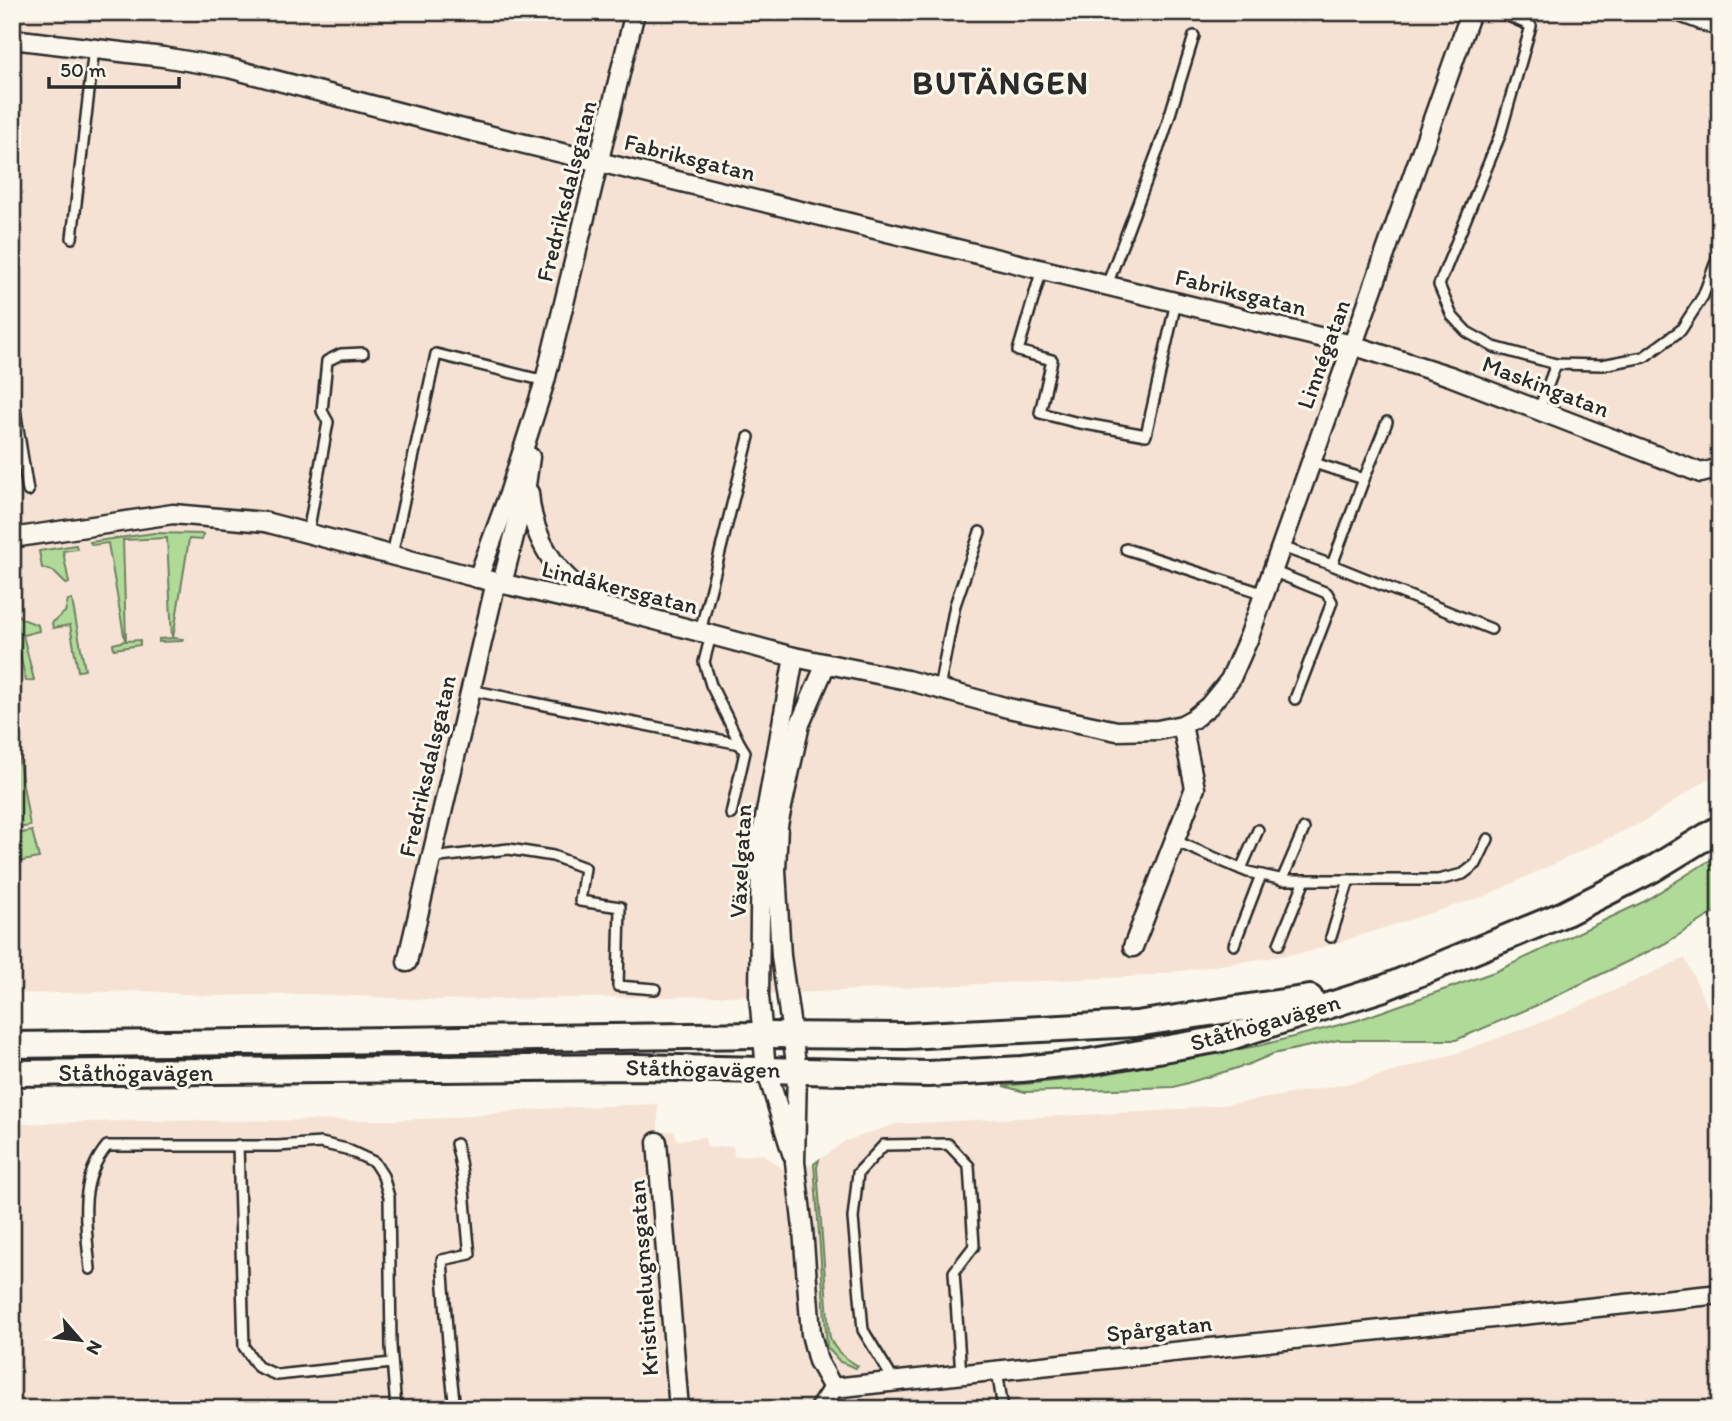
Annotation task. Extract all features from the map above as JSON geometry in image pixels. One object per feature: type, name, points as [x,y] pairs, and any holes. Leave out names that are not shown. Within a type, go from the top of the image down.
[{"type":"main road","name":"Ståthögavägen","points":[[12,1073],[636,1067],[928,1074],[1082,1063],[1227,1038],[1384,988],[1566,913],[1653,869],[1720,828]]},
{"type":"main road","name":"Ståthögavägen","points":[[12,1045],[762,1035],[905,1036],[1136,1024],[1384,988]]},
{"type":"street","name":"Fredriksdalsgatan","points":[[407,962],[470,690],[499,583],[516,533],[545,381],[635,12]]},
{"type":"street","name":"Linnégatan","points":[[1209,706],[1230,680],[1249,637],[1471,12]]},
{"type":"street","points":[[1680,12],[1720,27]]},
{"type":"street","name":"Fabriksgatan","points":[[12,39],[229,68],[455,127],[1352,345]]},
{"type":"street","name":"Maskingatan","points":[[1352,345],[1450,376],[1700,472],[1720,468]]},
{"type":"street","name":"Fredriksdalsgatan","points":[[478,578],[509,494],[545,381]]},
{"type":"street","name":"Fredriksdalsgatan","points":[[528,475],[529,501],[535,529],[551,561],[574,587],[629,613]]},
{"type":"street","name":"Lindåkersgatan","points":[[12,538],[173,514],[265,522],[793,657],[906,680],[1008,708],[1117,731],[1158,730],[1182,725],[1209,706]]},
{"type":"street","name":"Växelgatan","points":[[766,1069],[759,1010],[761,841],[793,657]]},
{"type":"street","name":"Växelgatan","points":[[792,1035],[781,956],[776,870],[778,825],[800,724],[826,664]]},
{"type":"street","points":[[1133,947],[1195,788],[1182,725]]},
{"type":"street","points":[[792,1035],[797,1070],[795,1162],[811,1334],[818,1361],[833,1388],[819,1409]]},
{"type":"street","points":[[766,1069],[795,1162]]},
{"type":"street","name":"Kristinelugnsgatan","points":[[657,1142],[679,1409]]},
{"type":"street","name":"Spårgatan","points":[[833,1388],[1720,1294]]},
{"type":"lane","points":[[1499,12],[1531,26],[1500,135],[1439,285],[1452,316],[1467,332],[1493,347],[1556,364],[1602,365],[1644,357],[1681,330],[1703,296],[1720,251]]},
{"type":"lane","points":[[1107,285],[1164,134],[1194,36]]},
{"type":"lane","points":[[72,238],[94,48]]},
{"type":"lane","points":[[1042,269],[1018,351],[1052,360],[1040,412],[1075,422],[1146,435],[1176,302]]},
{"type":"lane","points":[[307,533],[328,422],[322,411],[327,361],[341,354],[363,353]]},
{"type":"lane","points":[[392,555],[436,354],[545,381]]},
{"type":"lane","points":[[1539,409],[1556,364]]},
{"type":"lane","points":[[12,391],[28,491]]},
{"type":"lane","points":[[1332,565],[1387,422]]},
{"type":"lane","points":[[731,814],[745,751],[710,685],[705,662],[705,633],[749,437]]},
{"type":"lane","points":[[1311,461],[1364,478]]},
{"type":"lane","points":[[939,689],[955,605],[980,532]]},
{"type":"lane","points":[[1282,547],[1491,629]]},
{"type":"lane","points":[[1126,549],[1265,594]]},
{"type":"lane","points":[[1272,571],[1331,596],[1332,602],[1295,699]]},
{"type":"lane","points":[[470,690],[740,744]]},
{"type":"lane","points":[[1241,869],[1258,830]]},
{"type":"lane","points":[[1282,880],[1304,830]]},
{"type":"lane","points":[[1175,841],[1241,869],[1282,880],[1438,880],[1463,874],[1476,864],[1488,839]]},
{"type":"lane","points":[[431,858],[509,849],[553,856],[585,869],[580,901],[620,907],[618,986],[654,989]]},
{"type":"lane","points":[[1234,945],[1261,875]]},
{"type":"lane","points":[[1279,944],[1305,880]]},
{"type":"lane","points":[[1331,937],[1349,880]]},
{"type":"lane","points":[[90,1269],[85,1201],[94,1161],[107,1146],[321,1143],[346,1149],[374,1162],[383,1176],[389,1198],[392,1363],[396,1409]]},
{"type":"lane","points":[[455,1409],[442,1260],[470,1254],[463,1170],[456,1144]]},
{"type":"lane","points":[[895,1383],[863,1330],[853,1218],[858,1173],[884,1145],[948,1144],[969,1166],[974,1246],[954,1272],[961,1375]]},
{"type":"lane","points":[[238,1145],[244,1347],[258,1367],[277,1375],[392,1363]]},
{"type":"lane","points":[[997,1370],[1003,1409]]},
{"type":"shaded area","points":[[12,12],[1720,12],[1720,771],[1645,821],[1485,896],[1308,952],[1146,976],[732,996],[434,1000],[309,994],[211,996],[146,991],[12,994]]},
{"type":"shaded area","points":[[1685,958],[1720,1034],[1720,1409],[12,1409],[12,1124],[392,1120],[447,1118],[552,1108],[658,1104],[658,1132],[674,1131],[677,1140],[705,1137],[707,1148],[733,1146],[734,1157],[762,1154],[783,1169],[814,1164],[845,1141],[896,1124],[1160,1111],[1239,1103],[1362,1081],[1457,1053],[1563,1014]]},
{"type":"green space","points":[[154,533],[203,534],[202,540],[189,539],[173,638],[183,639],[159,642],[159,639],[172,638],[167,538],[123,540],[126,641],[140,640],[140,645],[114,649],[113,644],[125,641],[108,543],[92,545],[90,542]]},
{"type":"green space","points":[[76,545],[77,549],[63,551],[69,583],[66,584],[53,571],[42,568],[39,551]]},
{"type":"green space","points":[[68,600],[72,600],[85,670],[78,671],[70,625],[53,628],[52,623],[65,612]]},
{"type":"green space","points":[[12,611],[22,619],[38,625],[39,631],[23,635],[34,680],[26,681]]},
{"type":"green space","points":[[15,738],[30,826],[12,829],[12,739]]},
{"type":"green space","points":[[32,831],[39,858],[12,863],[12,835]]},
{"type":"green space","points":[[1720,854],[1720,909],[1664,944],[1535,1006],[1456,1040],[1338,1040],[1273,1054],[1247,1065],[1174,1087],[1025,1092],[1003,1086],[1077,1079],[1262,1045],[1358,1020],[1497,971],[1643,902]]},
{"type":"green space","points":[[819,1160],[817,1167],[829,1333],[836,1349],[858,1366],[856,1368],[840,1362],[827,1347],[814,1164]]},
{"type":"district","name":"BUTÄNGEN","points":[[1001,83]]}]
